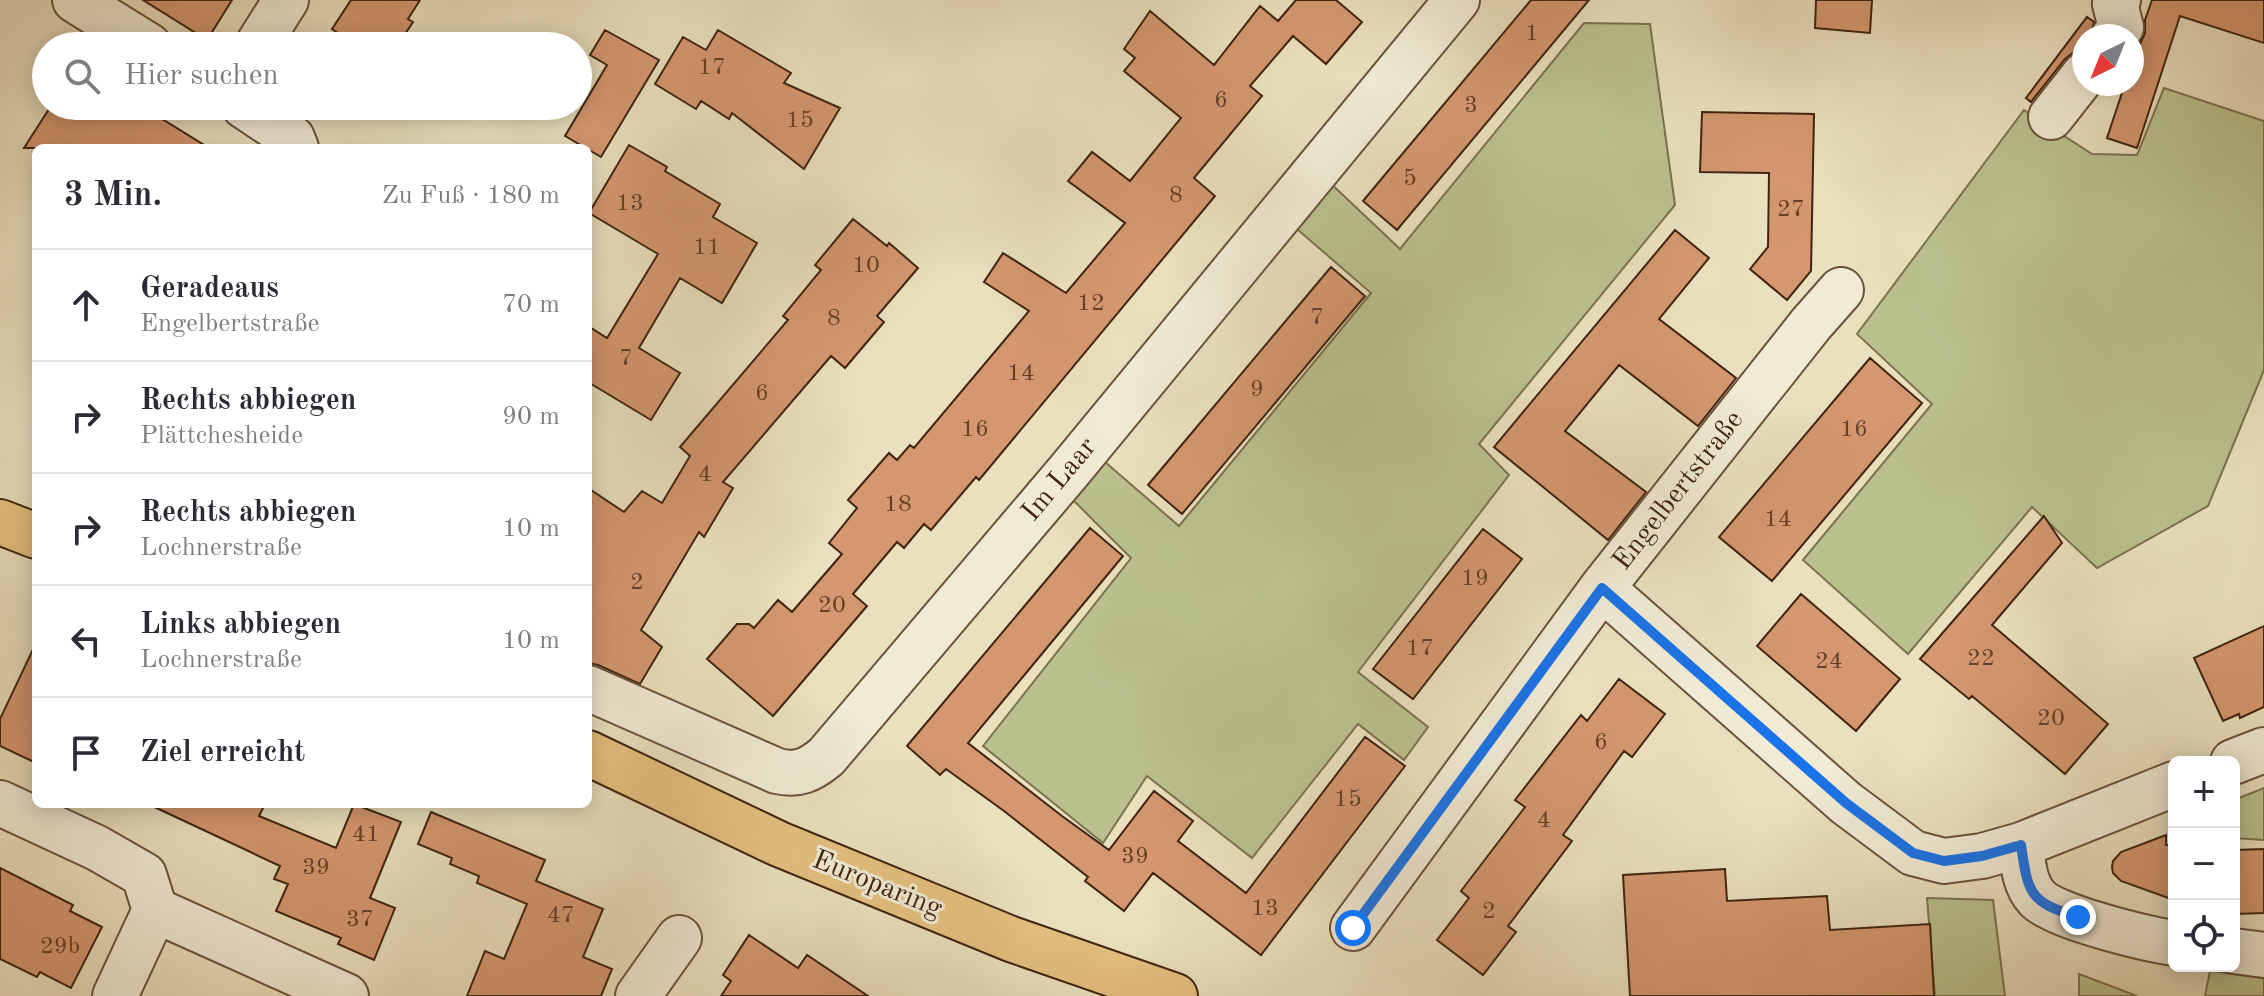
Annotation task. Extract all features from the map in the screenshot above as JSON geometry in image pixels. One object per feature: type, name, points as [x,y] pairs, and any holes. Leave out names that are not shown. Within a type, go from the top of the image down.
[{"type":"main road","points":[[0,522],[32,534]]},
{"type":"main road","name":"Europaring","points":[[592,755],[779,844],[1011,939],[1175,996]]},
{"type":"street","points":[[75,0],[126,32]]},
{"type":"street","points":[[266,32],[286,0]]},
{"type":"street","name":"Im Laar","points":[[592,690],[777,771],[790,774],[810,770],[826,757],[1069,471],[1457,0]]},
{"type":"street","points":[[2118,0],[2115,4],[2120,24]]},
{"type":"street","points":[[2051,117],[2072,90]]},
{"type":"street","points":[[265,120],[292,138],[294,144]]},
{"type":"street","name":"Engelbertstraße","points":[[1353,928],[1602,588],[1841,290]]},
{"type":"street","points":[[1602,588],[1846,803],[1913,853],[1944,861],[1982,856],[2021,845],[2168,786]]},
{"type":"street","points":[[2240,759],[2264,750]]},
{"type":"street","points":[[0,803],[97,848],[144,875],[155,910],[115,996]]},
{"type":"street","points":[[2021,845],[2031,891],[2049,909],[2144,939],[2168,942]]},
{"type":"street","points":[[155,910],[346,996]]},
{"type":"street","points":[[638,996],[679,938]]},
{"type":"street","points":[[2240,952],[2264,955]]},
{"type":"green space","points":[[1584,23],[1650,24],[1675,205],[1479,444],[1509,475],[1358,672],[1428,727],[1404,760],[1358,724],[1252,858],[1147,776],[1103,843],[983,746],[1131,558],[1073,500],[1105,462],[1179,526],[1371,293],[1290,223],[1326,179],[1400,249]]},
{"type":"green space","points":[[2164,88],[2264,121],[2264,370],[2208,506],[2097,568],[2032,507],[1908,654],[1803,560],[1932,404],[1857,334],[2024,110],[2092,154],[2137,155]]},
{"type":"green space","points":[[2264,788],[2264,840],[2240,838],[2240,798]]},
{"type":"green space","points":[[1927,898],[1993,900],[2005,996],[1935,996]]},
{"type":"green space","points":[[2210,972],[2264,978],[2264,996],[2205,996]]},
{"type":"green space","points":[[2079,974],[2137,996],[2079,996]]},
{"type":"building","points":[[143,0],[232,0],[212,32],[194,32]]},
{"type":"building","points":[[351,0],[420,0],[408,19],[413,22],[406,32],[336,32],[332,29]]},
{"type":"building","points":[[1296,0],[1336,0],[1362,22],[1326,64],[1293,36],[1250,86],[1262,96],[1194,178],[1215,196],[979,480],[976,477],[931,530],[924,524],[904,548],[897,542],[853,594],[867,606],[773,716],[707,659],[737,624],[749,624],[754,628],[778,600],[792,612],[842,554],[829,543],[857,508],[848,500],[889,453],[897,460],[910,445],[914,448],[1029,311],[984,282],[1003,253],[1066,293],[1125,223],[1068,181],[1092,152],[1130,181],[1181,118],[1124,71],[1135,58],[1124,49],[1150,11],[1214,65],[1260,6],[1278,21]]},
{"type":"building","points":[[1531,0],[1589,0],[1397,230],[1363,201]]},
{"type":"building","points":[[1816,0],[1872,0],[1870,33],[1815,28]]},
{"type":"building","points":[[2152,0],[2264,0],[2264,43],[2180,16],[2137,148],[2107,138],[2121,96],[2144,96],[2145,20]]},
{"type":"building","points":[[2087,17],[2094,22],[2093,24],[2082,24]]},
{"type":"building","points":[[605,30],[659,60],[601,157],[592,152],[592,144],[579,144],[565,136],[574,120],[592,120],[592,90],[607,65],[592,56]]},
{"type":"building","points":[[718,30],[791,73],[784,83],[840,108],[804,169],[732,113],[729,119],[701,101],[696,109],[655,84],[683,37],[706,50]]},
{"type":"building","points":[[2072,37],[2072,54],[2031,102],[2026,98]]},
{"type":"building","points":[[1702,112],[1814,114],[1811,271],[1787,300],[1750,269],[1768,247],[1769,173],[1700,172]]},
{"type":"building","points":[[42,120],[164,120],[203,144],[32,144],[32,148],[24,148]]},
{"type":"building","points":[[629,145],[720,204],[713,217],[757,243],[722,303],[680,278],[639,348],[680,373],[651,420],[592,384],[592,329],[607,338],[658,254],[592,215],[592,208]]},
{"type":"building","points":[[853,219],[887,246],[889,243],[918,268],[877,316],[884,322],[845,368],[831,356],[723,482],[733,488],[704,537],[699,532],[641,630],[662,647],[640,684],[592,664],[592,491],[624,512],[642,491],[662,503],[690,456],[680,447],[788,320],[783,316],[821,270],[815,265]]},
{"type":"building","points":[[1675,230],[1709,258],[1659,319],[1736,378],[1698,426],[1619,365],[1565,431],[1646,492],[1608,540],[1494,447]]},
{"type":"building","points":[[1331,267],[1365,296],[1182,514],[1148,485]]},
{"type":"building","points":[[1870,358],[1922,403],[1772,581],[1719,537]]},
{"type":"building","points":[[2044,516],[2062,543],[1992,625],[2108,724],[2065,774],[1972,696],[1969,699],[1920,659]]},
{"type":"building","points":[[1090,528],[1123,556],[968,743],[1062,816],[1109,850],[1154,791],[1193,821],[1178,841],[1246,893],[1365,737],[1405,766],[1261,955],[1153,873],[1124,911],[1085,881],[1088,877],[1004,811],[946,769],[940,775],[907,746]]},
{"type":"building","points":[[1483,529],[1522,559],[1413,699],[1373,669]]},
{"type":"building","points":[[1801,594],[1900,679],[1856,731],[1757,646]]},
{"type":"building","points":[[2264,626],[2264,707],[2240,718],[2239,714],[2223,721],[2194,658]]},
{"type":"building","points":[[32,651],[32,761],[0,746],[0,719]]},
{"type":"building","points":[[1619,679],[1665,714],[1632,757],[1624,751],[1563,835],[1572,841],[1508,926],[1516,932],[1483,975],[1437,940],[1469,898],[1461,891],[1525,807],[1515,800],[1581,715],[1587,721]]},
{"type":"building","points":[[157,808],[263,808],[259,816],[336,848],[352,808],[364,808],[401,822],[370,898],[395,908],[374,960],[338,944],[341,938],[276,911],[288,884],[274,879],[280,866]]},
{"type":"building","points":[[431,812],[545,860],[536,881],[603,909],[583,957],[612,969],[601,996],[467,996],[485,951],[504,959],[527,904],[477,883],[479,876],[450,864],[452,858],[418,844]]},
{"type":"building","points":[[2166,835],[2168,898],[2121,881],[2113,873],[2112,867],[2121,852]]},
{"type":"building","points":[[2264,849],[2264,913],[2240,914],[2240,850]]},
{"type":"building","points":[[0,868],[73,905],[70,911],[102,927],[71,988],[40,972],[37,977],[0,959]]},
{"type":"building","points":[[1725,869],[1727,901],[1827,896],[1830,930],[1930,924],[1934,996],[1630,996],[1623,875]]},
{"type":"building","points":[[749,935],[798,968],[807,955],[868,996],[721,996],[731,981],[723,975]]},
{"type":"route","points":[[1353,928],[1602,588],[1846,803],[1913,853],[1944,861],[1982,856],[2021,845],[2026,878],[2038,900],[2049,909],[2078,917]]}]
